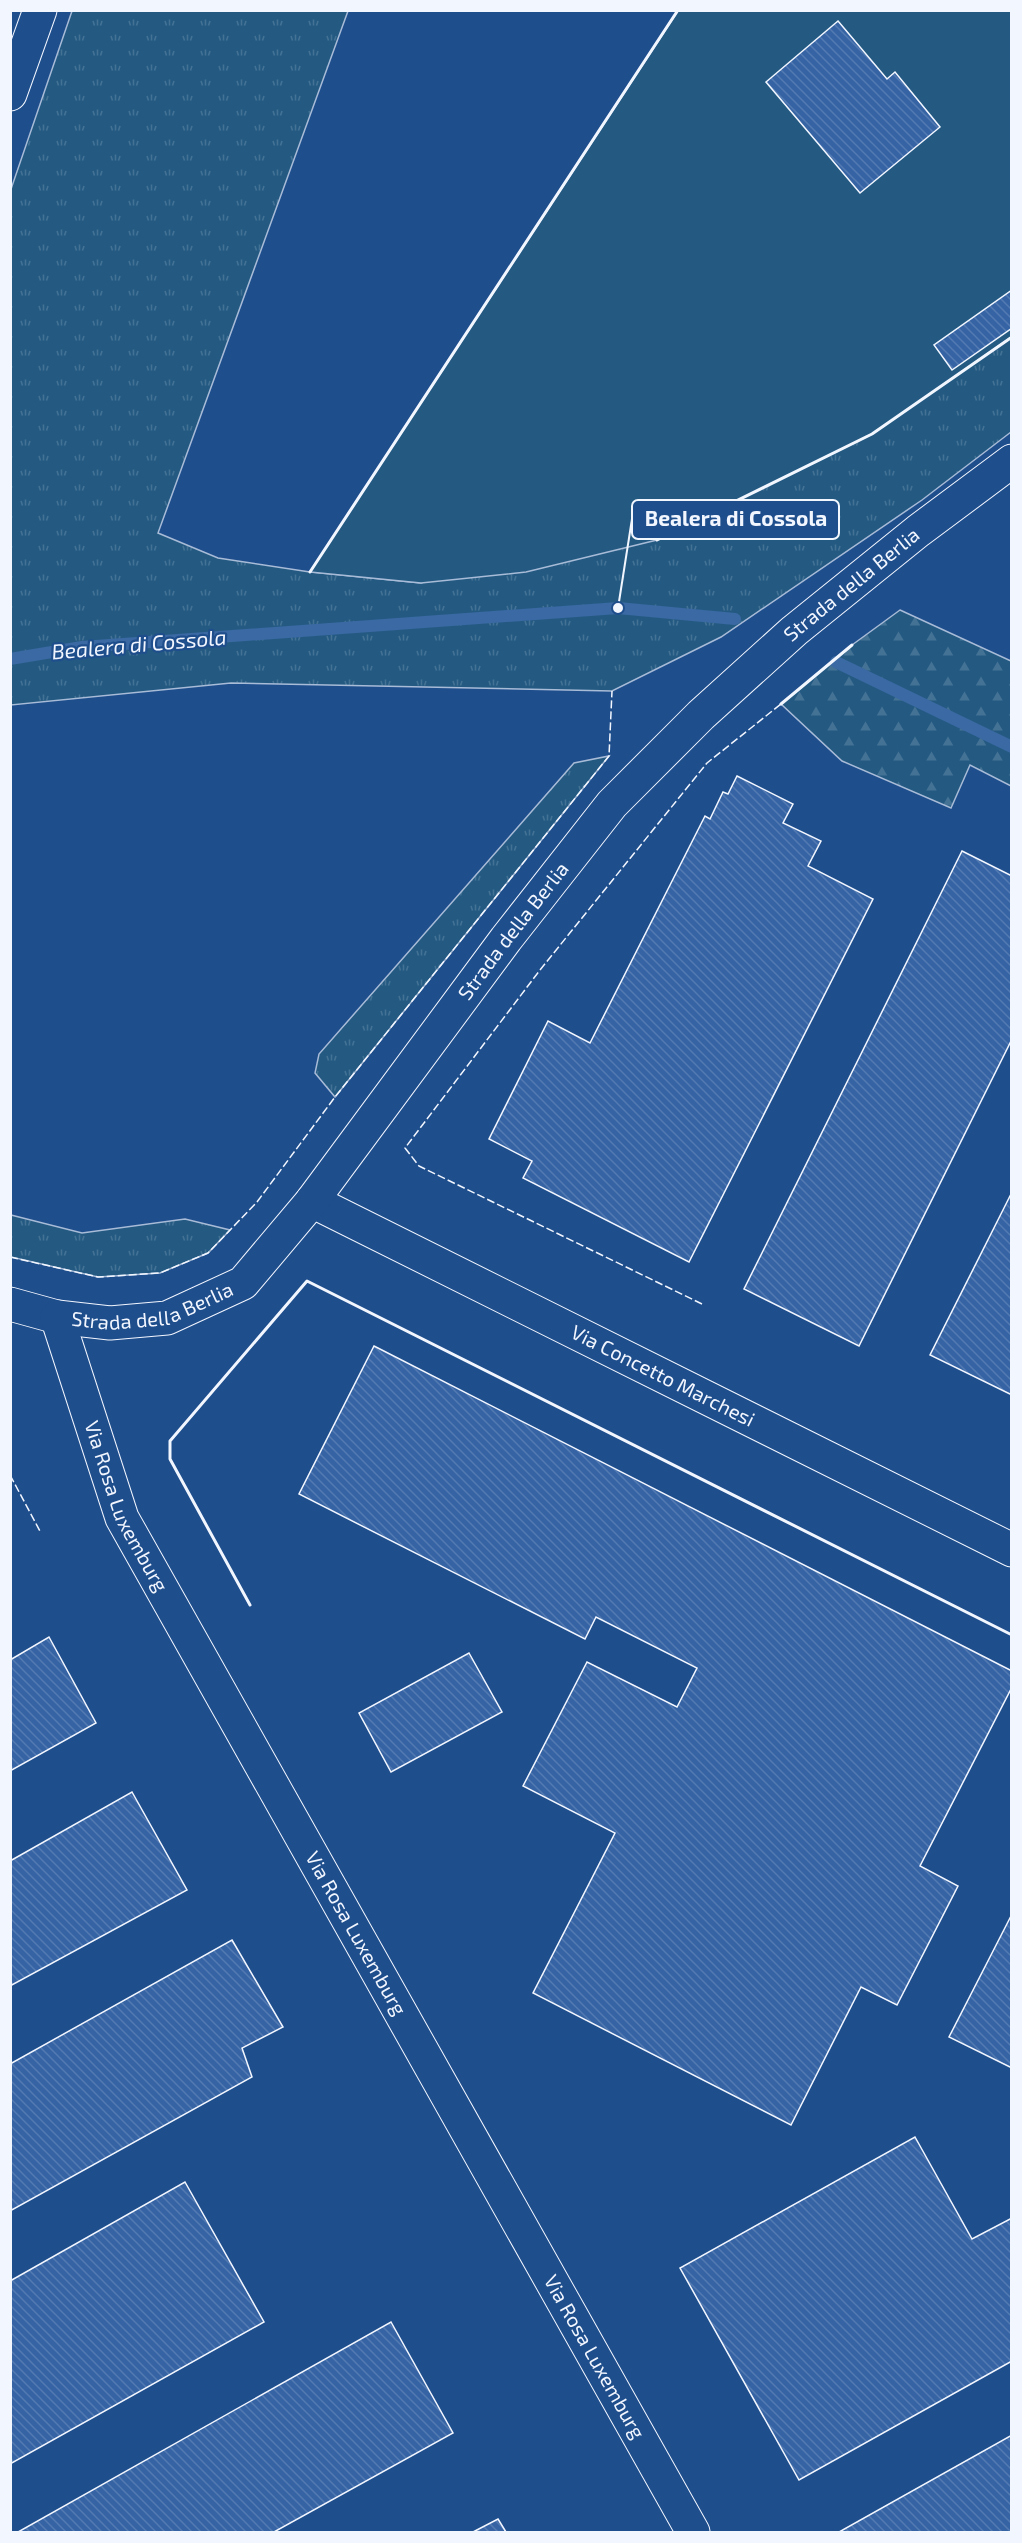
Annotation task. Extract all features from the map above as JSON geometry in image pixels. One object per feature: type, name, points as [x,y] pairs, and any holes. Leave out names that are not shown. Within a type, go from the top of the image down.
[{"type":"street","points":[[10,94],[40,10]]},
{"type":"street","name":"Strada della Berlia","points":[[10,1304],[57,1317],[110,1323],[167,1318],[243,1283],[312,1201],[506,939],[612,804],[701,715],[794,631],[918,531],[1011,461]]},
{"type":"street","name":"Via Concetto Marchesi","points":[[312,1201],[1011,1550]]},
{"type":"street","name":"Via Rosa Luxemburg","points":[[57,1317],[122,1518],[693,2532]]},
{"type":"green space","points":[[72,11],[348,11],[158,533],[218,558],[310,572],[421,583],[872,434],[1011,337],[1011,432],[922,500],[721,637],[612,691],[231,683],[11,705],[11,189]]},
{"type":"green space","points":[[678,11],[1011,11],[1011,337],[872,434],[657,540],[526,572],[421,583],[310,572]]},
{"type":"green space","points":[[900,610],[1011,661],[1011,786],[970,765],[951,808],[842,761],[781,704],[852,645]]},
{"type":"green space","points":[[609,756],[335,1097],[315,1073],[319,1054],[574,763]]},
{"type":"green space","points":[[11,1215],[82,1233],[185,1219],[230,1230],[208,1253],[160,1273],[98,1277],[11,1257]]},
{"type":"building","points":[[838,21],[887,79],[895,72],[940,127],[860,193],[766,82]]},
{"type":"building","points":[[1012,290],[1012,328],[952,370],[934,345]]},
{"type":"building","points":[[737,776],[793,804],[783,823],[821,841],[808,866],[873,899],[689,1262],[523,1178],[532,1161],[489,1139],[548,1021],[590,1043],[705,816],[710,819],[723,792],[728,794]]},
{"type":"building","points":[[962,851],[1012,876],[1012,1039],[859,1346],[744,1289]]},
{"type":"building","points":[[1012,1192],[1012,1395],[930,1355]]},
{"type":"building","points":[[374,1346],[1012,1671],[1012,1687],[920,1866],[958,1886],[897,2005],[861,1987],[791,2125],[533,1993],[615,1833],[523,1786],[587,1662],[677,1707],[697,1668],[596,1617],[585,1639],[299,1494]]},
{"type":"building","points":[[49,1637],[96,1723],[10,1771],[10,1660]]},
{"type":"building","points":[[469,1653],[502,1712],[391,1772],[359,1713]]},
{"type":"building","points":[[132,1792],[187,1890],[10,1986],[10,1861]]},
{"type":"building","points":[[1012,1914],[1012,2068],[949,2037]]},
{"type":"building","points":[[232,1940],[283,2027],[242,2048],[252,2077],[10,2211],[10,2064]]},
{"type":"building","points":[[915,2137],[972,2239],[1012,2218],[1012,2361],[799,2480],[680,2268]]},
{"type":"building","points":[[185,2182],[264,2322],[10,2464],[10,2281]]},
{"type":"building","points":[[391,2322],[453,2433],[274,2532],[18,2532]]},
{"type":"building","points":[[1012,2435],[1012,2532],[839,2532]]},
{"type":"building","points":[[498,2519],[506,2532],[473,2532]]},
{"type":"waterway","name":"Bealera di Cossola","points":[[10,659],[82,647],[618,608],[735,619]]},
{"type":"waterway","name":"Bealera di Cossola","points":[[836,662],[1012,747]]},
{"type":"fence","points":[[10,1257],[98,1277],[160,1273],[208,1253],[257,1202],[335,1097],[609,756],[612,691]]},
{"type":"fence","points":[[702,1304],[419,1166],[405,1148],[540,970],[707,763],[781,704]]},
{"type":"fence","points":[[10,1475],[41,1533]]},
{"type":"wall","points":[[310,572],[678,10]]},
{"type":"wall","points":[[657,540],[872,434],[1012,337]]},
{"type":"wall","points":[[781,704],[852,645]]},
{"type":"wall","points":[[250,1605],[170,1459],[170,1441],[307,1281],[1012,1635]]},
{"type":"place","name":"Bealera di Cossola","points":[[618,608]]}]
